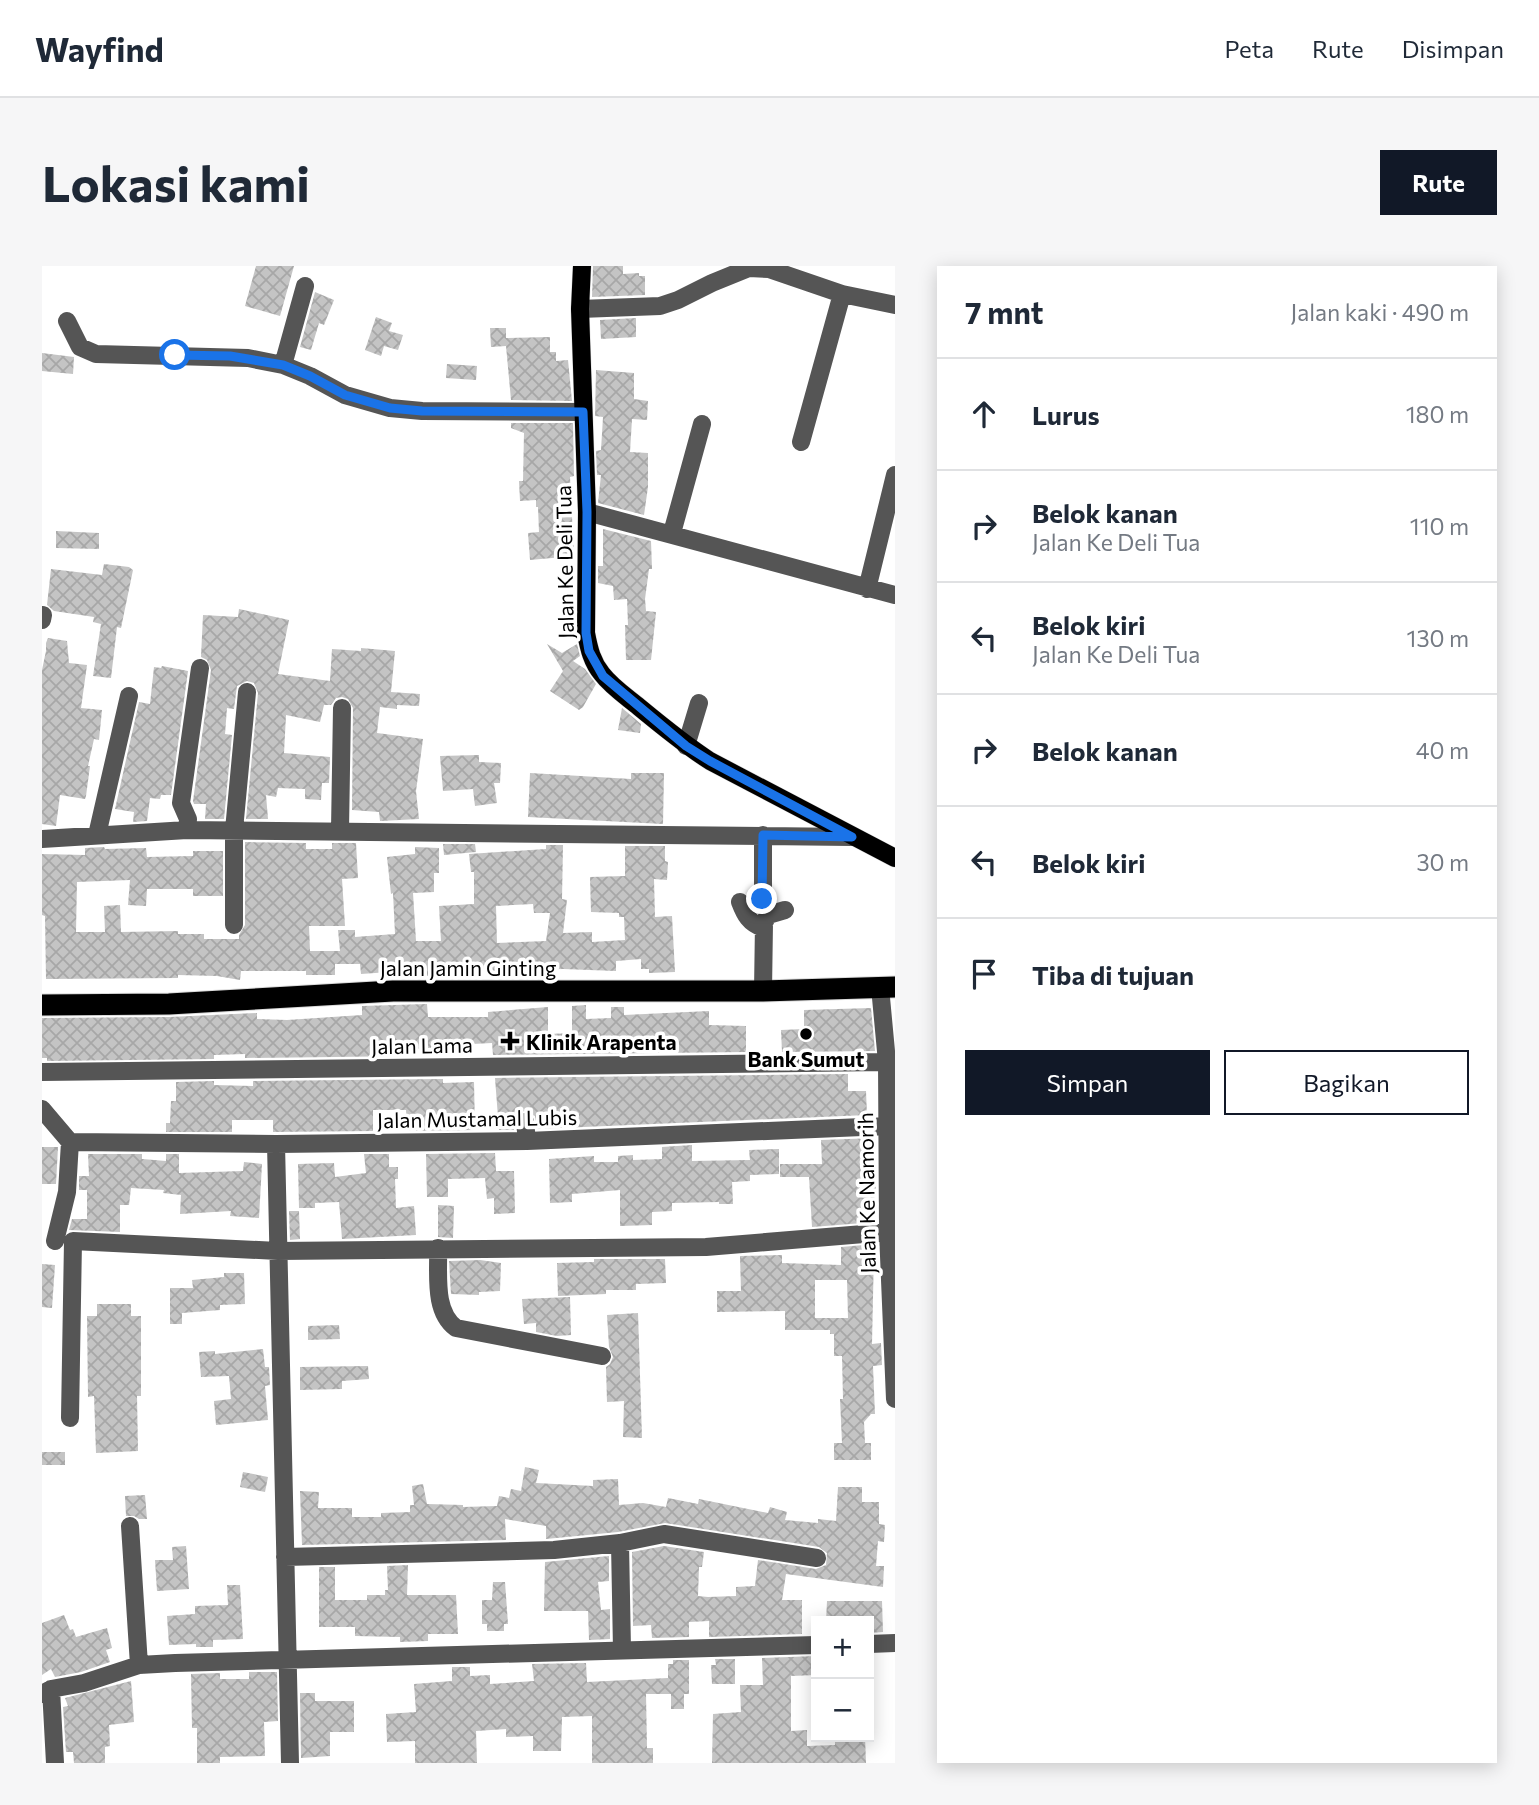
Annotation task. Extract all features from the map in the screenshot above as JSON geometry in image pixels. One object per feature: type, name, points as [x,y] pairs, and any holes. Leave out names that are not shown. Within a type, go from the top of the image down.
[{"type":"highway","name":"Jalan Jamin Ginting","points":[[42,1005],[169,1004],[393,990],[763,991],[887,987]]},
{"type":"main road","name":"Jalan Ke Deli Tua","points":[[582,266],[580,309],[587,512],[586,633],[589,651],[603,676],[686,746],[895,858]]},
{"type":"street","points":[[580,309],[669,304],[749,268],[795,272],[842,294],[895,305]]},
{"type":"street","points":[[283,365],[306,286]]},
{"type":"street","points":[[800,442],[842,294]]},
{"type":"street","points":[[67,321],[80,347],[96,354],[230,356],[283,365],[345,395],[390,408],[422,411],[583,412]]},
{"type":"street","points":[[672,533],[702,424]]},
{"type":"street","points":[[867,589],[895,475]]},
{"type":"street","points":[[587,512],[672,533],[895,596]]},
{"type":"street","points":[[187,830],[188,819],[181,803],[200,668]]},
{"type":"street","points":[[234,925],[234,830],[247,692]]},
{"type":"street","points":[[97,835],[129,696]]},
{"type":"street","points":[[686,746],[699,703]]},
{"type":"street","points":[[340,830],[342,708]]},
{"type":"street","points":[[42,839],[187,830],[852,837]]},
{"type":"street","points":[[762,899],[763,835]]},
{"type":"street","points":[[740,902],[751,922],[763,928]]},
{"type":"street","points":[[763,991],[763,928],[768,915],[785,910]]},
{"type":"street","name":"Jalan Ke Namorih","points":[[887,987],[890,1073],[886,1126],[892,1191],[888,1232],[895,1399]]},
{"type":"street","name":"Jalan Lama","points":[[42,1072],[890,1073]]},
{"type":"street","points":[[42,1110],[70,1142],[67,1192],[48,1241],[278,1251],[706,1247],[888,1232]]},
{"type":"street","points":[[525,1122],[527,1142]]},
{"type":"street","name":"Jalan Mustamal Lubis","points":[[70,1142],[527,1142],[886,1126]]},
{"type":"street","points":[[276,1144],[290,1763]]},
{"type":"street","points":[[69,1418],[74,1241]]},
{"type":"street","points":[[438,1248],[441,1307],[445,1318],[456,1328],[602,1356]]},
{"type":"street","points":[[130,1526],[139,1665]]},
{"type":"street","points":[[285,1557],[554,1550],[674,1534],[817,1558]]},
{"type":"street","points":[[620,1543],[622,1650]]},
{"type":"street","points":[[874,1644],[895,1643]]},
{"type":"street","points":[[55,1763],[47,1692],[139,1665],[286,1658],[811,1645]]},
{"type":"building","points":[[256,266],[294,266],[280,316],[245,306]]},
{"type":"building","points":[[593,266],[623,266],[623,274],[639,273],[639,276],[645,276],[645,295],[592,297]]},
{"type":"building","points":[[315,292],[334,300],[324,325],[319,323],[311,350],[300,347]]},
{"type":"building","points":[[376,317],[392,323],[389,331],[403,335],[398,350],[384,346],[381,356],[365,350]]},
{"type":"building","points":[[636,318],[636,337],[601,339],[600,320]]},
{"type":"building","points":[[490,328],[506,328],[506,338],[550,337],[550,352],[556,352],[556,361],[568,360],[572,401],[511,400],[506,346],[491,347]]},
{"type":"building","points":[[42,353],[74,357],[73,374],[42,371]]},
{"type":"building","points":[[447,364],[477,366],[476,380],[446,378]]},
{"type":"building","points":[[596,370],[634,373],[634,399],[648,401],[647,420],[632,419],[630,452],[648,453],[648,487],[644,515],[598,503],[601,475],[597,475],[596,451],[601,450],[603,417],[595,416]]},
{"type":"building","points":[[511,423],[573,423],[574,476],[570,477],[574,556],[530,560],[528,533],[539,532],[538,507],[536,500],[520,501],[519,481],[523,481],[524,433],[511,428]]},
{"type":"building","points":[[603,529],[651,541],[652,569],[649,569],[645,599],[646,611],[656,612],[651,660],[626,660],[627,599],[614,600],[613,586],[598,583],[598,566],[603,566]]},
{"type":"building","points":[[56,531],[99,533],[99,549],[56,548]]},
{"type":"building","points":[[104,564],[129,567],[133,570],[121,628],[117,627],[111,678],[93,676],[101,624],[93,622],[94,617],[54,611],[47,605],[51,569],[102,575]]},
{"type":"building","points":[[239,609],[289,620],[278,674],[330,681],[332,649],[395,651],[391,692],[420,694],[419,706],[397,705],[397,709],[380,707],[377,733],[423,739],[416,791],[419,819],[380,821],[379,812],[352,810],[353,708],[348,699],[342,697],[336,698],[331,705],[324,705],[320,722],[286,715],[284,753],[330,757],[329,783],[322,783],[321,800],[305,799],[305,789],[278,788],[276,797],[266,795],[268,819],[246,819],[258,693],[254,683],[247,681],[237,686],[234,709],[227,708],[225,734],[232,735],[224,819],[205,819],[206,804],[194,804],[193,801],[211,670],[207,660],[201,657],[203,615],[238,617]]},
{"type":"building","points":[[48,638],[67,641],[69,663],[87,665],[81,708],[102,710],[99,740],[94,739],[88,766],[85,799],[60,795],[56,826],[42,824],[42,670]]},
{"type":"building","points":[[547,644],[562,653],[577,644],[580,656],[573,661],[585,669],[596,684],[579,710],[550,691],[563,671]]},
{"type":"building","points":[[154,667],[188,671],[171,795],[161,795],[160,799],[150,798],[147,821],[133,822],[134,812],[115,809],[139,702],[150,704]]},
{"type":"building","points":[[622,708],[641,724],[640,733],[618,730]]},
{"type":"building","points":[[479,755],[479,762],[501,763],[500,783],[494,783],[497,803],[475,806],[473,789],[443,791],[440,756]]},
{"type":"building","points":[[530,773],[631,779],[631,773],[664,773],[663,824],[528,817]]},
{"type":"building","points":[[245,842],[306,843],[306,849],[332,849],[332,843],[356,843],[358,878],[342,879],[345,926],[309,926],[310,951],[340,951],[338,930],[355,930],[355,937],[395,934],[393,893],[391,894],[387,857],[415,854],[415,847],[439,848],[439,873],[434,873],[434,892],[413,893],[416,941],[441,941],[439,906],[474,904],[474,872],[471,872],[469,854],[546,849],[546,845],[563,845],[562,899],[567,900],[563,933],[592,932],[592,942],[625,940],[624,917],[619,917],[619,913],[591,912],[590,877],[625,876],[625,846],[665,846],[667,880],[654,879],[655,917],[672,916],[675,972],[649,973],[649,969],[641,969],[641,959],[616,961],[616,971],[563,969],[430,973],[426,978],[389,976],[389,972],[361,974],[360,964],[335,964],[335,975],[306,975],[306,971],[241,971],[240,980],[217,976],[178,975],[178,978],[46,979],[42,854],[85,855],[85,848],[104,847],[146,848],[147,857],[193,856],[193,851],[223,851],[223,896],[193,896],[193,889],[147,889],[146,906],[128,905],[130,880],[77,882],[76,932],[105,932],[104,906],[120,905],[121,932],[178,931],[178,934],[204,934],[204,939],[239,939],[245,925]],"holes":[[[533,904],[534,913],[550,913],[546,941],[497,943],[496,906]]]},
{"type":"building","points":[[443,844],[475,844],[476,852],[444,855]]},
{"type":"building","points":[[427,1004],[428,1017],[488,1017],[488,1012],[548,1007],[548,1034],[572,1033],[572,1006],[586,1005],[586,1019],[611,1018],[611,1007],[624,1007],[624,1015],[709,1011],[709,1025],[746,1026],[746,1052],[493,1055],[492,1043],[472,1044],[473,1052],[444,1053],[444,1047],[413,1049],[413,1056],[245,1058],[245,1054],[214,1055],[214,1059],[47,1061],[47,1058],[42,1058],[42,1018],[257,1013],[257,1019],[287,1020],[362,1015],[362,1006]]},
{"type":"building","points":[[871,1008],[875,1051],[782,1052],[781,1030],[804,1029],[804,1010]]},
{"type":"building","points":[[848,1074],[848,1091],[866,1091],[867,1115],[537,1129],[535,1116],[524,1111],[515,1117],[514,1130],[499,1130],[495,1078]]},
{"type":"building","points":[[443,1079],[443,1083],[474,1082],[475,1130],[407,1131],[406,1110],[373,1110],[373,1131],[273,1132],[273,1120],[232,1120],[232,1132],[166,1132],[166,1123],[170,1123],[171,1101],[176,1101],[176,1082],[214,1081],[214,1085],[253,1086],[253,1081]]},
{"type":"building","points":[[876,1138],[876,1222],[812,1227],[809,1177],[780,1177],[780,1164],[822,1164],[821,1140]]},
{"type":"building","points":[[692,1145],[692,1161],[750,1160],[749,1150],[779,1149],[779,1174],[750,1175],[750,1181],[732,1182],[733,1204],[672,1203],[672,1211],[652,1212],[652,1225],[620,1226],[620,1190],[572,1194],[572,1202],[550,1203],[549,1159],[594,1156],[594,1162],[618,1162],[618,1156],[633,1155],[633,1160],[662,1159],[662,1147]]},
{"type":"building","points":[[42,1147],[58,1147],[56,1184],[42,1184]]},
{"type":"building","points":[[495,1153],[496,1171],[514,1171],[515,1213],[494,1214],[494,1198],[487,1199],[485,1178],[448,1179],[448,1197],[427,1197],[426,1154]]},
{"type":"building","points":[[88,1154],[142,1154],[142,1159],[166,1161],[166,1154],[179,1154],[179,1173],[243,1171],[244,1162],[262,1164],[259,1218],[230,1216],[231,1211],[180,1214],[181,1195],[163,1193],[164,1190],[131,1188],[129,1205],[120,1205],[120,1232],[69,1230],[72,1219],[87,1219],[87,1190],[79,1190],[79,1176],[89,1176]]},
{"type":"building","points":[[364,1154],[389,1154],[389,1167],[398,1167],[398,1179],[395,1179],[396,1208],[414,1206],[416,1235],[342,1239],[339,1202],[315,1203],[315,1208],[299,1208],[298,1164],[334,1163],[335,1177],[366,1173]]},
{"type":"building","points":[[438,1205],[454,1206],[453,1238],[438,1237]]},
{"type":"building","points":[[289,1211],[299,1211],[300,1239],[290,1240]]},
{"type":"building","points":[[864,1245],[864,1252],[874,1251],[872,1344],[881,1343],[882,1365],[873,1366],[875,1414],[871,1414],[864,1422],[865,1443],[871,1443],[871,1460],[834,1460],[834,1443],[842,1443],[842,1356],[834,1356],[834,1334],[830,1334],[830,1330],[785,1330],[785,1311],[717,1312],[717,1291],[741,1291],[740,1256],[782,1255],[782,1263],[841,1265],[841,1247]],"holes":[[[815,1280],[847,1280],[848,1318],[815,1318]]]},
{"type":"building","points":[[594,1259],[665,1259],[666,1283],[636,1284],[636,1290],[606,1290],[606,1294],[558,1296],[557,1263],[594,1262]]},
{"type":"building","points":[[480,1260],[501,1263],[500,1291],[479,1292],[479,1295],[451,1294],[449,1261]]},
{"type":"building","points":[[42,1264],[55,1265],[52,1308],[42,1307]]},
{"type":"building","points":[[224,1273],[244,1273],[245,1304],[220,1305],[220,1310],[182,1313],[182,1324],[170,1324],[170,1288],[193,1288],[192,1280],[224,1277]]},
{"type":"building","points":[[570,1297],[571,1335],[557,1336],[536,1332],[536,1323],[524,1324],[522,1299]]},
{"type":"building","points":[[97,1304],[131,1304],[131,1316],[141,1316],[141,1396],[137,1396],[138,1451],[96,1453],[94,1396],[88,1397],[87,1316],[97,1316]]},
{"type":"building","points":[[638,1313],[642,1438],[623,1437],[624,1401],[607,1402],[606,1367],[613,1357],[609,1347],[607,1315]]},
{"type":"building","points":[[339,1325],[340,1339],[308,1340],[308,1326]]},
{"type":"building","points":[[263,1349],[265,1367],[269,1367],[270,1385],[265,1386],[268,1420],[216,1425],[214,1401],[231,1399],[229,1376],[201,1377],[199,1352],[215,1351],[215,1354]]},
{"type":"building","points":[[368,1366],[369,1379],[342,1381],[342,1389],[300,1390],[300,1367]]},
{"type":"building","points":[[42,1452],[65,1452],[65,1465],[42,1465]]},
{"type":"building","points":[[525,1467],[539,1470],[536,1483],[593,1486],[593,1480],[618,1479],[619,1505],[643,1503],[666,1507],[668,1498],[698,1504],[699,1499],[768,1513],[770,1507],[787,1512],[785,1520],[818,1523],[818,1519],[836,1521],[838,1487],[862,1487],[862,1502],[879,1502],[879,1524],[885,1525],[884,1542],[878,1541],[876,1566],[884,1566],[883,1587],[786,1574],[782,1600],[802,1600],[802,1634],[709,1637],[709,1621],[689,1622],[689,1637],[652,1638],[651,1625],[633,1626],[632,1552],[664,1546],[704,1552],[702,1567],[699,1567],[698,1596],[708,1597],[736,1596],[736,1587],[755,1586],[758,1560],[816,1569],[826,1565],[827,1553],[819,1547],[665,1523],[618,1532],[546,1539],[546,1526],[505,1519],[506,1540],[302,1545],[300,1491],[319,1492],[318,1508],[352,1508],[352,1517],[381,1517],[381,1513],[410,1512],[410,1505],[414,1505],[412,1486],[423,1484],[427,1504],[497,1506],[499,1496],[509,1498],[511,1489],[521,1491]]},
{"type":"building","points":[[243,1472],[268,1477],[265,1492],[240,1487]]},
{"type":"building","points":[[145,1495],[147,1519],[126,1516],[125,1496]]},
{"type":"building","points":[[186,1546],[189,1589],[157,1591],[155,1560],[173,1560],[172,1547]]},
{"type":"building","points":[[609,1556],[609,1581],[598,1582],[601,1610],[610,1609],[610,1639],[589,1640],[588,1611],[544,1611],[545,1562]]},
{"type":"building","points":[[408,1565],[407,1595],[456,1595],[458,1634],[428,1634],[428,1641],[400,1642],[400,1637],[355,1636],[355,1627],[319,1627],[319,1567],[335,1567],[335,1600],[367,1600],[367,1595],[385,1595],[385,1590],[388,1590],[387,1566]]},
{"type":"building","points":[[493,1582],[505,1582],[508,1624],[504,1624],[504,1631],[487,1631],[487,1624],[482,1624],[482,1600],[492,1600]]},
{"type":"building","points":[[227,1585],[240,1585],[243,1639],[213,1640],[213,1647],[196,1647],[196,1644],[169,1645],[167,1616],[195,1614],[195,1606],[228,1605]]},
{"type":"building","points":[[827,1601],[882,1601],[883,1632],[874,1633],[874,1616],[826,1616]]},
{"type":"building","points":[[64,1615],[76,1637],[107,1628],[112,1648],[106,1650],[110,1662],[55,1677],[51,1669],[42,1675],[42,1623]]},
{"type":"building","points":[[811,1656],[811,1675],[791,1676],[791,1731],[807,1730],[807,1746],[865,1742],[866,1763],[712,1763],[713,1714],[741,1712],[740,1685],[763,1685],[762,1658]]},
{"type":"building","points":[[715,1659],[735,1659],[735,1684],[712,1684],[711,1665],[716,1665]]},
{"type":"building","points":[[673,1660],[689,1660],[689,1694],[684,1694],[684,1709],[671,1709],[671,1694],[646,1694],[647,1748],[653,1748],[653,1763],[592,1763],[592,1716],[562,1717],[561,1751],[533,1751],[533,1736],[506,1737],[506,1729],[476,1731],[477,1763],[415,1763],[415,1741],[387,1742],[386,1714],[416,1712],[414,1684],[452,1681],[452,1667],[470,1667],[470,1676],[490,1675],[490,1684],[534,1681],[532,1664],[586,1663],[587,1682],[668,1678],[668,1664],[673,1664]]},
{"type":"building","points":[[249,1672],[277,1672],[278,1721],[264,1722],[265,1756],[220,1757],[220,1763],[197,1763],[197,1728],[192,1728],[191,1674],[220,1673],[220,1679],[249,1679]]},
{"type":"building","points":[[131,1681],[134,1722],[109,1725],[110,1746],[105,1747],[105,1763],[74,1763],[73,1752],[66,1752],[63,1707],[68,1706],[65,1698]]},
{"type":"building","points":[[300,1693],[315,1693],[315,1701],[354,1701],[354,1732],[330,1732],[330,1756],[301,1758]]},
{"type":"place","name":"Bank Sumut","points":[[806,1034]]},
{"type":"place","name":"Klinik Arapenta","points":[[510,1041]]},
{"type":"route","points":[[175,355],[230,356],[283,365],[310,376],[335,391],[390,408],[422,411],[583,412],[587,512],[586,633],[589,651],[603,676],[686,746],[852,837],[763,835],[762,899]]}]
